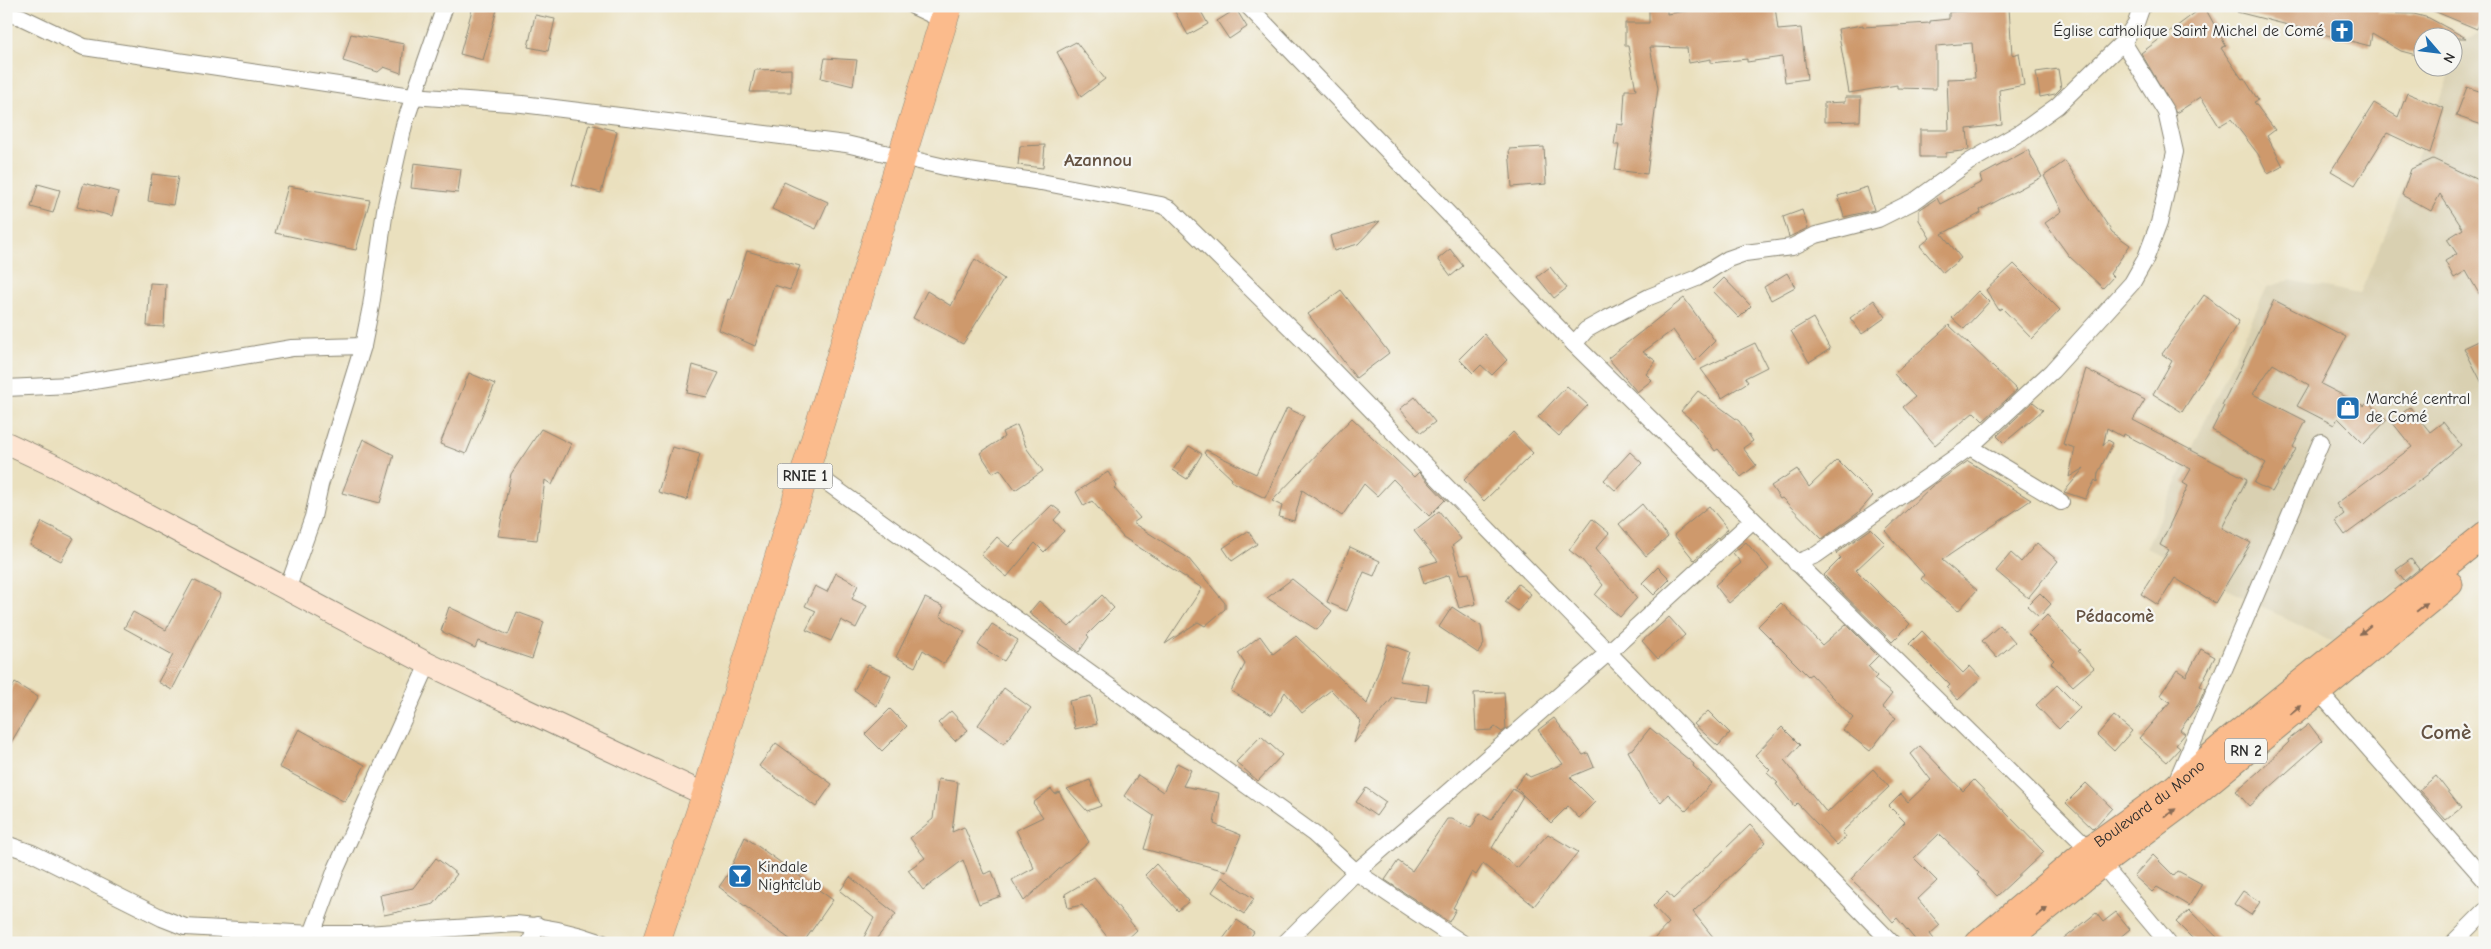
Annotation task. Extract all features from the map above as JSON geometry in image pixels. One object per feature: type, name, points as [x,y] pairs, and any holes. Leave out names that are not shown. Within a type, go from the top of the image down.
[{"type":"highway","name":"RNIE 1","points":[[656,943],[706,795],[946,13]]},
{"type":"main road","name":"Boulevard du Mono","points":[[2004,943],[2095,856],[2228,741],[2485,534]]},
{"type":"main road","name":"Boulevard du Mono","points":[[1978,943],[2095,856],[2180,806],[2485,555]]},
{"type":"street","points":[[287,590],[313,517],[320,485],[363,346],[371,306],[385,210],[412,96],[445,6]]},
{"type":"street","points":[[913,6],[946,13]]},
{"type":"street","points":[[1248,6],[1574,344],[2095,856],[2160,940]]},
{"type":"street","points":[[1574,344],[1586,330],[1604,320],[1649,297],[1697,278],[1728,259],[1745,253],[1792,247],[1816,235],[1878,219],[1916,200],[1969,162],[2021,132],[2057,106],[2123,42],[2136,23],[2142,6]]},
{"type":"street","points":[[6,14],[21,17],[84,47],[412,96],[522,104],[735,132],[846,144],[948,168],[1105,194],[1161,205],[1170,209],[1311,348],[1892,943]]},
{"type":"street","points":[[1796,563],[1816,555],[1970,447],[2052,371],[2132,283],[2154,236],[2172,168],[2174,152],[2166,112],[2123,42]]},
{"type":"street","points":[[6,388],[70,385],[292,348],[363,346]]},
{"type":"street","points":[[2174,788],[2321,442]]},
{"type":"street","points":[[6,443],[58,467],[428,664],[706,795]]},
{"type":"street","points":[[1970,447],[2061,502]]},
{"type":"street","points":[[807,468],[1314,834],[1356,872],[1462,943]]},
{"type":"street","points":[[1285,943],[1356,872],[1609,652],[1753,520]]},
{"type":"street","points":[[311,938],[336,869],[406,709],[428,664]]},
{"type":"street","points":[[2319,692],[2485,880]]},
{"type":"street","points":[[6,844],[32,854],[162,918],[185,927],[311,938],[537,925],[578,934],[603,943]]},
{"type":"street","points":[[2452,943],[2485,911]]},
{"type":"street","points":[[530,943],[537,925]]},
{"type":"shaded area","name":"Marché central de Comé","points":[[2485,30],[2485,521],[2332,642],[2146,548],[2267,287],[2290,280],[2360,294],[2448,78],[2464,78],[2464,40]]},
{"type":"building","points":[[473,6],[498,6],[483,60],[460,54]]},
{"type":"building","points":[[1184,6],[1198,6],[1208,24],[1188,35],[1175,12]]},
{"type":"building","points":[[1775,6],[1778,30],[1801,28],[1807,79],[1785,82],[1782,57],[1747,62],[1747,59],[1711,63],[1711,59],[1689,63],[1687,48],[1650,47],[1658,88],[1647,174],[1615,170],[1619,145],[1614,145],[1617,124],[1623,125],[1625,90],[1636,90],[1628,46],[1625,46],[1625,23],[1649,23],[1649,8],[1667,8],[1667,14],[1698,9],[1699,11],[1729,10]]},
{"type":"building","points":[[2204,6],[2226,46],[2221,48],[2242,79],[2244,78],[2258,100],[2254,102],[2275,130],[2267,136],[2283,166],[2268,174],[2258,154],[2231,119],[2219,126],[2201,97],[2176,113],[2141,53]]},
{"type":"building","name":"Église catholique Saint Michel de Comé","points":[[2238,6],[2380,6],[2378,13],[2414,14],[2429,18],[2448,28],[2414,28],[2414,54],[2401,51],[2372,34],[2370,46],[2237,12]]},
{"type":"building","points":[[2422,6],[2469,6],[2484,12],[2477,29]]},
{"type":"building","points":[[2009,8],[2012,55],[2019,53],[2024,85],[1999,90],[2002,125],[1967,129],[1969,150],[1946,153],[1946,157],[1920,157],[1920,130],[1949,130],[1947,79],[1975,78],[1972,43],[1936,46],[1936,89],[1897,88],[1897,85],[1849,93],[1838,29],[1863,25],[1863,27],[1930,23],[1930,21],[1949,19],[1949,12]]},
{"type":"building","points":[[1236,9],[1247,27],[1229,39],[1217,21]]},
{"type":"building","points":[[535,15],[555,19],[548,51],[528,47]]},
{"type":"building","points":[[351,34],[404,44],[401,73],[384,67],[378,72],[343,61]]},
{"type":"building","points":[[1076,42],[1105,79],[1081,97],[1057,52]]},
{"type":"building","points":[[825,58],[857,60],[853,86],[821,78]]},
{"type":"building","points":[[791,69],[791,92],[750,92],[755,70]]},
{"type":"building","points":[[2058,69],[2061,88],[2055,94],[2040,97],[2036,72]]},
{"type":"building","points":[[2467,87],[2485,93],[2485,126],[2456,116]]},
{"type":"building","points":[[2407,93],[2444,108],[2430,153],[2387,133],[2355,185],[2331,171],[2374,103],[2398,117]]},
{"type":"building","points":[[1845,97],[1861,97],[1860,121],[1824,122],[1824,103],[1845,102]]},
{"type":"building","points":[[589,124],[617,131],[601,193],[572,185]]},
{"type":"building","points":[[1045,145],[1043,168],[1018,165],[1020,146]]},
{"type":"building","points":[[1544,147],[1546,184],[1512,187],[1509,149]]},
{"type":"building","points":[[2028,150],[2042,177],[1980,210],[1981,213],[1942,234],[1961,258],[1943,273],[1920,246],[1930,238],[1919,220],[1919,210],[1937,198],[1940,204],[1982,182],[1980,176]]},
{"type":"building","points":[[2433,159],[2482,182],[2485,187],[2485,304],[2466,271],[2454,278],[2445,261],[2457,254],[2447,239],[2463,229],[2440,194],[2431,211],[2402,195],[2411,169]]},
{"type":"building","points":[[2065,161],[2112,232],[2130,245],[2110,274],[2113,277],[2103,288],[2069,256],[2045,223],[2062,211],[2044,176]]},
{"type":"building","points":[[414,163],[461,169],[458,193],[411,188]]},
{"type":"building","points":[[152,174],[178,177],[173,205],[148,201]]},
{"type":"building","points":[[784,182],[828,202],[816,229],[772,209]]},
{"type":"building","points":[[84,183],[118,192],[112,216],[77,207]]},
{"type":"building","points":[[38,184],[60,190],[53,213],[31,207]]},
{"type":"building","points":[[288,186],[370,200],[356,250],[275,233]]},
{"type":"building","points":[[1867,187],[1874,210],[1844,217],[1838,196]]},
{"type":"building","points":[[1802,210],[1808,228],[1789,237],[1783,217]]},
{"type":"building","points":[[1380,221],[1358,244],[1334,251],[1330,236]]},
{"type":"building","points":[[1450,249],[1463,266],[1451,276],[1438,259]]},
{"type":"building","points":[[747,251],[800,266],[790,290],[774,285],[755,346],[719,330],[728,299],[730,300]]},
{"type":"building","points":[[975,259],[1004,279],[963,344],[913,318],[927,291],[951,306]]},
{"type":"building","points":[[2014,264],[2060,310],[2032,339],[2002,308],[1999,310],[1986,290]]},
{"type":"building","points":[[1550,267],[1567,288],[1554,298],[1537,277]]},
{"type":"building","points":[[1787,273],[1795,287],[1771,300],[1764,287]]},
{"type":"building","points":[[1724,278],[1751,306],[1739,318],[1712,290]]},
{"type":"building","points":[[150,283],[166,284],[164,327],[147,326]]},
{"type":"building","points":[[1341,290],[1389,353],[1356,378],[1308,314]]},
{"type":"building","points":[[1978,291],[1989,302],[1964,329],[1952,318]]},
{"type":"building","points":[[2204,295],[2239,321],[2182,412],[2153,394],[2172,361],[2162,354]]},
{"type":"building","points":[[1684,298],[1715,341],[1695,361],[1673,330],[1643,352],[1656,361],[1646,374],[1652,380],[1637,392],[1608,358]]},
{"type":"building","points":[[1874,300],[1886,317],[1862,334],[1850,318]]},
{"type":"building","points":[[2274,300],[2346,337],[2321,384],[2364,406],[2368,402],[2387,420],[2364,444],[2338,418],[2334,425],[2297,406],[2309,385],[2273,364],[2253,394],[2306,421],[2293,447],[2296,449],[2272,492],[2254,483],[2266,463],[2212,430],[2224,406],[2222,405]]},
{"type":"building","points":[[1813,318],[1830,349],[1809,362],[1791,331]]},
{"type":"building","points":[[1949,325],[2017,390],[1983,421],[1974,412],[1935,445],[1903,407],[1915,397],[1894,374]]},
{"type":"building","points":[[1484,334],[1507,360],[1492,375],[1481,365],[1473,373],[1459,359]]},
{"type":"building","points":[[2485,338],[2485,389],[2464,348]]},
{"type":"building","points":[[1755,343],[1767,367],[1745,378],[1748,382],[1722,398],[1701,369]]},
{"type":"building","points":[[693,365],[719,373],[707,397],[687,393]]},
{"type":"building","points":[[2086,369],[2145,400],[2133,420],[2247,479],[2222,528],[2251,543],[2215,603],[2175,578],[2158,605],[2141,594],[2169,550],[2160,545],[2188,486],[2183,483],[2191,469],[2124,434],[2123,437],[2107,428],[2103,446],[2108,440],[2113,443],[2098,473],[2097,482],[2095,480],[2085,499],[2064,492],[2084,468],[2069,477],[2075,448],[2063,444]]},
{"type":"building","points":[[469,373],[495,384],[466,454],[440,444]]},
{"type":"building","points":[[1567,386],[1588,405],[1559,436],[1538,417]]},
{"type":"building","points":[[1698,391],[1739,421],[1753,441],[1743,448],[1756,465],[1741,477],[1718,449],[1715,451],[1695,423],[1681,411]]},
{"type":"building","points":[[1415,397],[1435,422],[1421,433],[1400,409]]},
{"type":"building","points":[[2033,402],[2043,410],[2004,443],[1997,436]]},
{"type":"building","points":[[2410,407],[2430,432],[2443,422],[2461,445],[2430,473],[2345,535],[2335,521],[2344,514],[2336,504],[2412,447],[2392,422]]},
{"type":"building","points":[[1287,408],[1304,416],[1265,498],[1231,481],[1232,479],[1204,453],[1206,450],[1256,474]]},
{"type":"building","points":[[1352,418],[1414,477],[1419,472],[1445,500],[1429,516],[1393,479],[1377,496],[1364,484],[1342,516],[1302,490],[1294,521],[1279,517],[1282,506],[1272,501]]},
{"type":"building","points":[[1017,425],[1027,449],[1043,471],[1015,490],[1000,469],[993,473],[980,453],[1004,437],[1002,432]]},
{"type":"building","points":[[541,429],[571,444],[552,485],[545,480],[537,540],[498,536],[511,474]]},
{"type":"building","points":[[1513,432],[1533,453],[1484,501],[1464,480]]},
{"type":"building","points":[[363,439],[394,455],[380,503],[342,493]]},
{"type":"building","points":[[1189,446],[1202,454],[1187,479],[1173,470]]},
{"type":"building","points":[[672,447],[700,454],[687,500],[658,492]]},
{"type":"building","points":[[1630,452],[1642,463],[1616,491],[1604,480]]},
{"type":"building","points":[[1837,460],[1873,496],[1858,513],[1822,539],[1782,498],[1780,499],[1771,486],[1797,469],[1809,487]]},
{"type":"building","points":[[1968,461],[2031,500],[1942,560],[1977,590],[1958,611],[1921,579],[1924,575],[1885,531],[1932,486]]},
{"type":"building","points":[[1108,472],[1117,486],[1114,488],[1140,518],[1133,523],[1188,558],[1225,603],[1225,609],[1205,626],[1198,622],[1165,644],[1202,588],[1123,537],[1092,501],[1084,506],[1076,492]]},
{"type":"building","points":[[1642,504],[1668,537],[1646,556],[1619,524]]},
{"type":"building","points":[[1052,505],[1061,512],[1054,520],[1064,531],[1044,552],[1035,543],[1007,577],[981,555],[997,537],[1009,547]]},
{"type":"building","points":[[1709,506],[1728,529],[1694,560],[1674,535]]},
{"type":"building","points":[[1439,511],[1461,539],[1452,546],[1461,574],[1469,573],[1476,604],[1459,608],[1449,575],[1424,584],[1419,567],[1438,561],[1414,531]]},
{"type":"building","points":[[1592,519],[1609,533],[1596,548],[1637,598],[1620,617],[1595,595],[1603,585],[1582,560],[1569,550]]},
{"type":"building","points":[[42,522],[74,538],[61,561],[30,545]]},
{"type":"building","points":[[1871,529],[1885,543],[1856,570],[1910,624],[1892,642],[1824,575],[1841,558],[1836,553]]},
{"type":"building","points":[[1248,531],[1257,544],[1232,561],[1223,548]]},
{"type":"building","points":[[1746,542],[1769,569],[1729,603],[1715,585],[1741,563],[1733,553]]},
{"type":"building","points":[[2037,543],[2058,561],[2028,598],[1996,571],[2011,553],[2021,562]]},
{"type":"building","points":[[1350,547],[1380,561],[1374,576],[1364,572],[1347,611],[1327,602]]},
{"type":"building","points":[[2411,559],[2419,569],[2404,581],[2396,570]]},
{"type":"building","points":[[1658,567],[1670,579],[1654,595],[1642,583]]},
{"type":"building","points":[[836,573],[858,585],[852,599],[867,606],[856,628],[841,620],[831,641],[806,630],[816,611],[805,606],[815,586],[827,592]]},
{"type":"building","points":[[1292,579],[1332,611],[1317,630],[1267,598]]},
{"type":"building","points":[[193,580],[221,594],[172,690],[158,682],[173,655],[124,628],[133,612],[166,630]]},
{"type":"building","points":[[1518,584],[1531,594],[1518,611],[1505,602]]},
{"type":"building","points":[[2040,593],[2051,604],[2039,617],[2027,606]]},
{"type":"building","points":[[1102,595],[1114,608],[1087,635],[1089,637],[1079,652],[1029,613],[1039,601],[1069,627]]},
{"type":"building","points":[[925,598],[944,607],[940,616],[965,632],[944,664],[923,650],[915,667],[896,657]]},
{"type":"building","points":[[1781,603],[1822,645],[1846,624],[1878,656],[1868,666],[1877,676],[1874,679],[1892,694],[1882,707],[1896,718],[1870,751],[1843,730],[1853,718],[1811,674],[1808,676],[1758,626]]},
{"type":"building","points":[[449,607],[508,635],[517,612],[544,622],[532,659],[478,641],[475,648],[441,631]]},
{"type":"building","points":[[1452,607],[1481,626],[1484,644],[1478,653],[1439,627]]},
{"type":"building","points":[[2047,615],[2094,668],[2073,686],[2051,663],[2054,660],[2028,634]]},
{"type":"building","points":[[1669,617],[1685,635],[1658,659],[1642,641]]},
{"type":"building","points":[[992,624],[1018,640],[1004,661],[978,645]]},
{"type":"building","points":[[2000,625],[2015,642],[1997,658],[1982,641]]},
{"type":"building","points":[[1922,631],[1963,673],[1970,666],[1981,678],[1958,700],[1947,688],[1950,685],[1909,644]]},
{"type":"building","points":[[1260,636],[1273,654],[1296,636],[1367,704],[1388,644],[1409,652],[1399,681],[1429,685],[1426,702],[1393,698],[1354,743],[1361,721],[1331,690],[1302,713],[1285,692],[1272,715],[1231,691],[1245,664],[1238,653]]},
{"type":"building","points":[[2201,649],[2215,657],[2200,686],[2205,689],[2199,703],[2180,730],[2185,734],[2176,745],[2180,748],[2167,762],[2139,738],[2170,702],[2160,695],[2177,670],[2186,676]]},
{"type":"building","points":[[868,665],[891,675],[877,706],[854,690]]},
{"type":"building","points":[[15,683],[38,697],[6,751],[6,697]]},
{"type":"building","points":[[2057,685],[2080,708],[2059,729],[2036,705]]},
{"type":"building","points":[[1004,688],[1031,708],[1004,744],[978,725]]},
{"type":"building","points":[[1504,692],[1506,729],[1502,732],[1495,727],[1492,730],[1476,731],[1474,693]]},
{"type":"building","points":[[1091,696],[1097,724],[1075,729],[1069,701]]},
{"type":"building","points":[[890,709],[907,726],[882,751],[865,734]]},
{"type":"building","points":[[951,711],[968,730],[955,741],[938,723]]},
{"type":"building","points":[[1708,711],[1730,733],[1718,746],[1694,724]]},
{"type":"building","points":[[2114,716],[2132,731],[2114,751],[2097,735]]},
{"type":"building","points":[[1554,718],[1583,755],[1588,753],[1594,767],[1570,777],[1595,802],[1579,818],[1568,806],[1551,823],[1515,787],[1525,773],[1530,777],[1563,764],[1538,730]]},
{"type":"building","points":[[2309,724],[2322,741],[2249,806],[2236,791],[2289,742],[2288,740]]},
{"type":"building","points":[[1782,727],[1800,745],[1785,761],[1827,813],[1873,769],[1889,787],[1842,832],[1846,837],[1837,845],[1797,803],[1794,806],[1776,784],[1778,783],[1767,773],[1770,770],[1755,755]]},
{"type":"building","points":[[1650,728],[1694,764],[1693,766],[1712,783],[1686,811],[1668,794],[1661,802],[1650,792],[1628,751],[1634,748]]},
{"type":"building","points":[[299,729],[365,765],[345,802],[279,767]]},
{"type":"building","points":[[1261,736],[1282,755],[1258,781],[1236,762]]},
{"type":"building","points":[[776,743],[832,784],[816,807],[759,766]]},
{"type":"building","points":[[1920,746],[1963,791],[1974,780],[2044,852],[1997,896],[1977,875],[1979,873],[1939,834],[1914,858],[1937,881],[1918,899],[1940,925],[1930,934],[1937,943],[1918,943],[1897,918],[1893,922],[1851,879],[1905,822],[1889,806],[1901,794],[1908,802],[1931,780],[1911,754]]},
{"type":"building","points":[[1177,763],[1191,770],[1183,786],[1219,793],[1214,824],[1241,835],[1226,871],[1144,849],[1154,816],[1124,796],[1138,775],[1163,792]]},
{"type":"building","points":[[2436,776],[2461,808],[2446,820],[2419,790]]},
{"type":"building","points":[[938,779],[958,782],[952,832],[964,827],[984,874],[992,871],[1001,896],[979,904],[963,860],[923,890],[908,870],[925,858],[910,838],[933,819]]},
{"type":"building","points":[[1090,780],[1101,806],[1087,811],[1067,789]]},
{"type":"building","points":[[2086,783],[2112,808],[2093,829],[2066,803]]},
{"type":"building","points":[[1366,788],[1386,802],[1376,816],[1356,802]]},
{"type":"building","points":[[1051,789],[1055,794],[1059,792],[1089,842],[1024,901],[1012,880],[1034,868],[1016,830],[1043,817],[1033,803]]},
{"type":"building","points":[[1513,789],[1523,796],[1492,848],[1517,868],[1548,834],[1578,852],[1534,906],[1483,864],[1476,875],[1472,872],[1453,908],[1456,909],[1449,922],[1385,880],[1398,861],[1412,871],[1447,819],[1452,819],[1471,828],[1480,813],[1491,820]]},
{"type":"building","points":[[1750,825],[1766,842],[1693,912],[1718,943],[1650,943],[1669,923],[1653,906],[1667,892],[1673,899]]},
{"type":"building","points":[[745,837],[833,900],[803,943],[795,943],[719,887],[728,874]]},
{"type":"building","points":[[2153,855],[2174,876],[2178,871],[2202,884],[2189,906],[2157,887],[2152,892],[2134,876]]},
{"type":"building","points":[[436,858],[457,874],[434,904],[384,915],[380,895],[413,888]]},
{"type":"building","points":[[1156,864],[1189,901],[1178,911],[1145,875]]},
{"type":"building","points":[[850,877],[896,914],[873,943],[861,943],[874,918],[840,891]]},
{"type":"building","points":[[1094,877],[1137,930],[1123,943],[1112,943],[1082,905],[1068,908],[1065,894]]},
{"type":"building","points":[[1222,877],[1254,899],[1244,914],[1212,892]]},
{"type":"building","points":[[2243,891],[2260,902],[2251,915],[2234,904]]},
{"type":"building","points":[[2189,910],[2223,943],[2197,943],[2176,922]]},
{"type":"building","points":[[2116,912],[2130,929],[2113,943],[2059,943],[2096,913],[2103,922]]},
{"type":"building","points":[[1237,920],[1254,932],[1247,943],[1220,943]]},
{"type":"place","name":"Église catholique Saint Michel de Comé","points":[[2342,31]]},
{"type":"place","name":"Marché central de Comé","points":[[2348,408]]},
{"type":"place","name":"Kindale Nightclub","points":[[740,876]]},
{"type":"district","name":"Azannou","points":[[1098,160]]},
{"type":"district","name":"Pédacomè","points":[[2115,616]]},
{"type":"district","name":"Comè","points":[[2446,732]]}]
